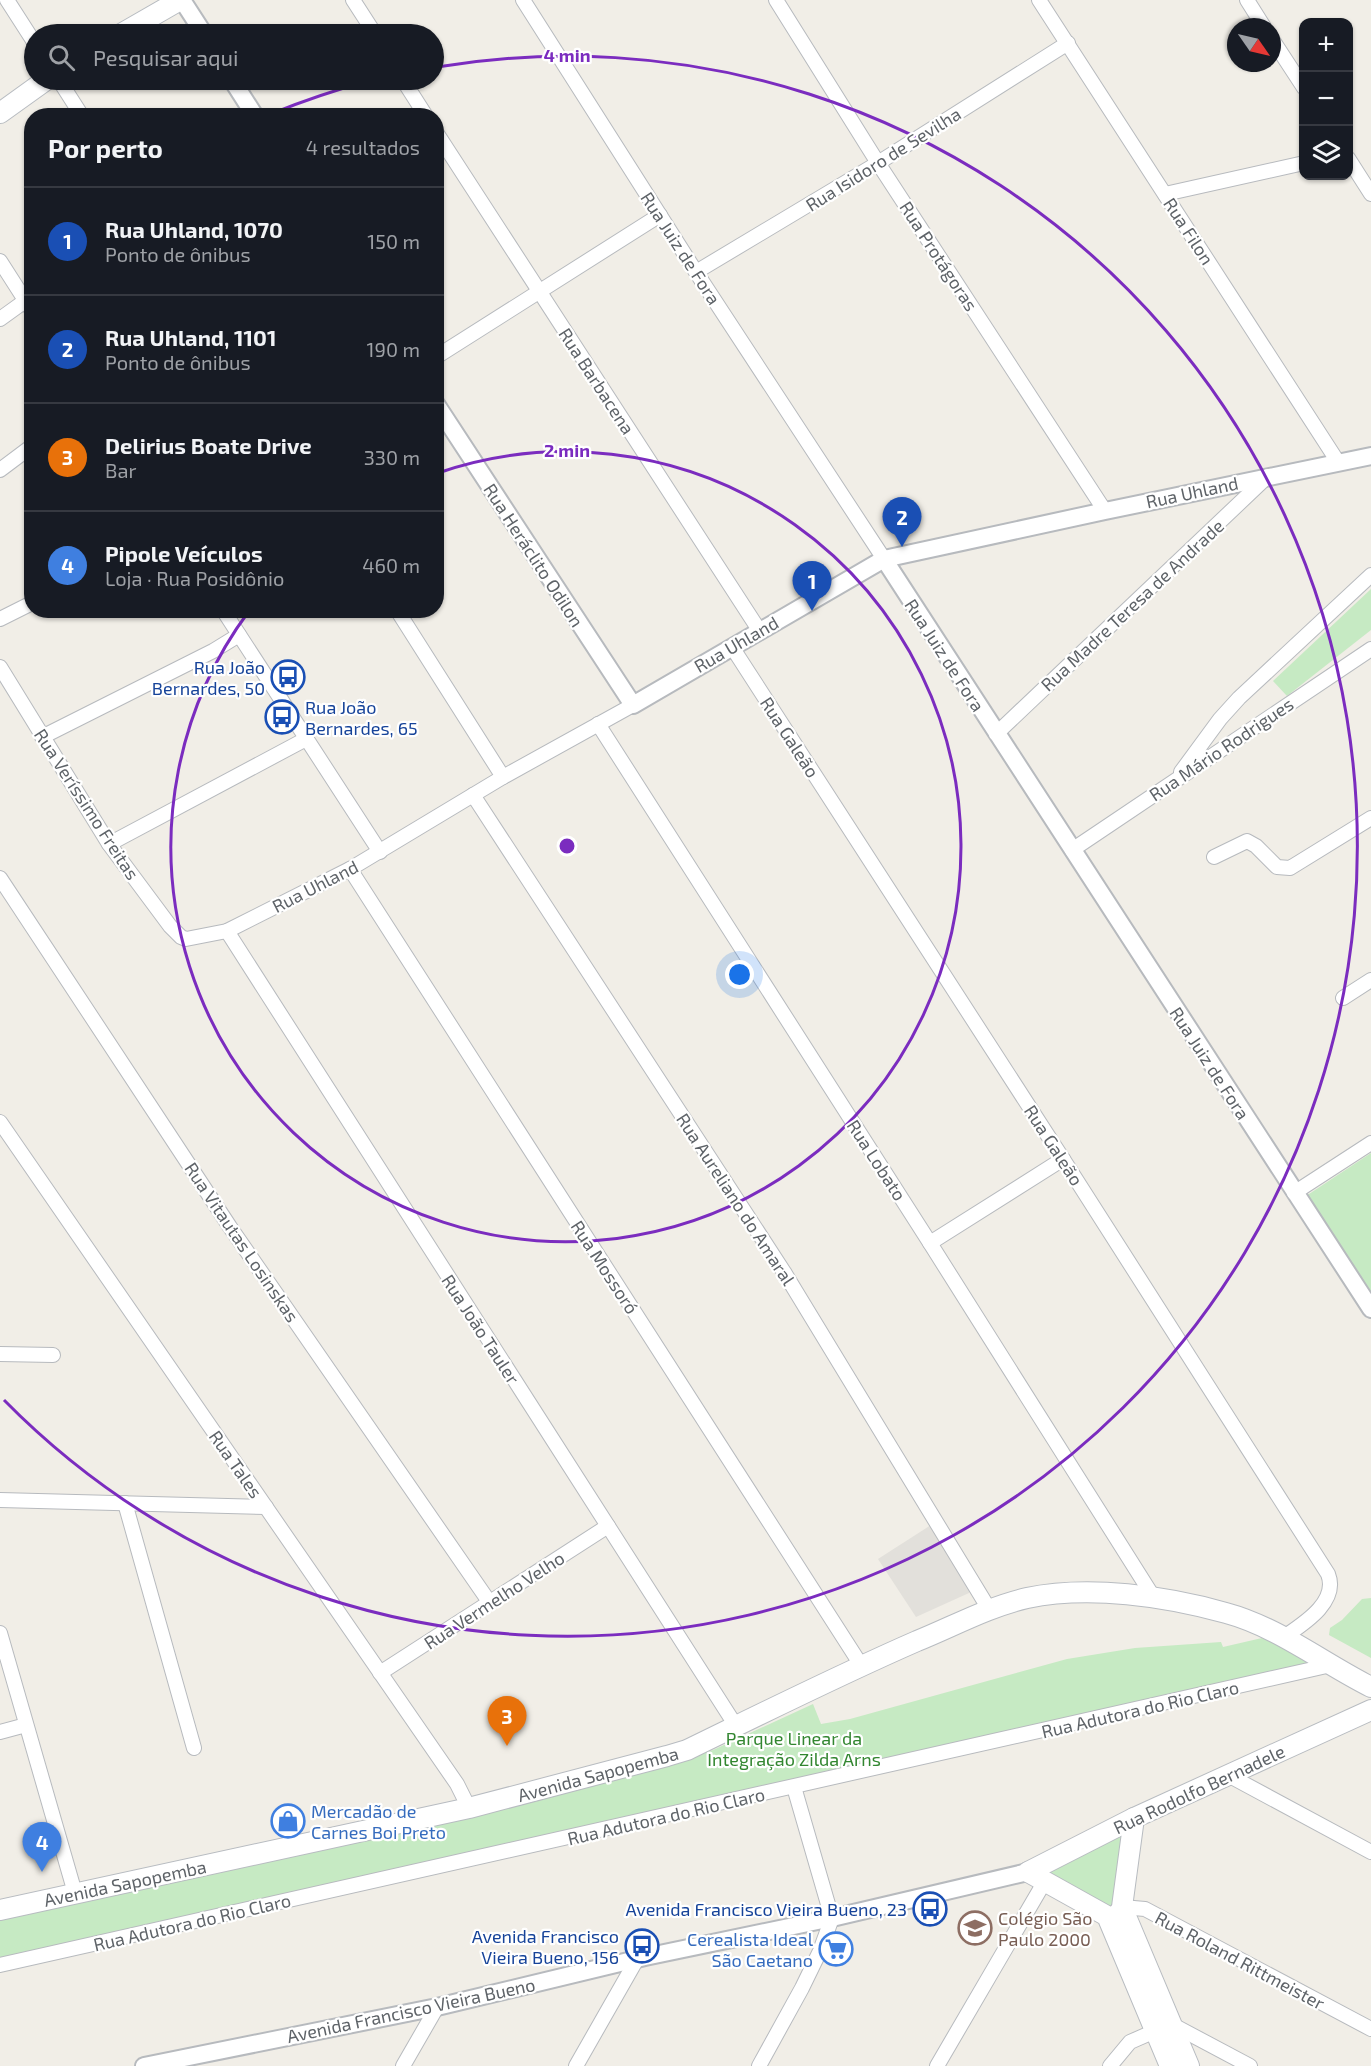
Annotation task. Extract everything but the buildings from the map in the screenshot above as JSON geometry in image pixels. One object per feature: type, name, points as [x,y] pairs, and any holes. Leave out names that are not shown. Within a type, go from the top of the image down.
[{"type":"main road","points":[[139,24],[181,0]]},
{"type":"main road","points":[[0,113],[32,90]]},
{"type":"main road","name":"Avenida Sapopemba","points":[[0,1910],[469,1808],[687,1750],[861,1665],[989,1609],[1028,1598],[1067,1593],[1154,1598],[1227,1613],[1284,1637],[1371,1687]]},
{"type":"main road","name":"Rua Rodolfo Bernadele","points":[[1037,1877],[1134,1818],[1371,1710]]},
{"type":"main road","points":[[1134,1818],[1114,1912],[1163,2027],[1189,2066]]},
{"type":"main road","points":[[1037,1877],[1114,1912]]},
{"type":"main road","points":[[1163,2027],[1170,2066]]},
{"type":"street","points":[[7,0],[24,26]]},
{"type":"street","points":[[181,0],[197,24]]},
{"type":"street","points":[[353,0],[369,24]]},
{"type":"street","name":"Rua Juiz de Fora","points":[[523,0],[696,272],[1371,1309]]},
{"type":"street","name":"Rua Protágoras","points":[[776,0],[878,163],[1105,510]]},
{"type":"street","name":"Rua Filon","points":[[1039,0],[1338,462]]},
{"type":"street","points":[[1247,0],[1258,18]]},
{"type":"street","name":"Rua Isidoro de Sevilha","points":[[696,272],[878,163],[1068,43]]},
{"type":"street","points":[[1281,53],[1299,80]]},
{"type":"street","points":[[65,90],[77,108]]},
{"type":"street","points":[[238,90],[250,108]]},
{"type":"street","points":[[409,90],[421,108]]},
{"type":"street","name":"Rua Barbacena","points":[[444,144],[759,630]]},
{"type":"street","points":[[1165,194],[1299,164]]},
{"type":"street","points":[[1353,166],[1371,194]]},
{"type":"street","points":[[444,352],[660,214]]},
{"type":"street","points":[[0,261],[24,300]]},
{"type":"street","points":[[0,319],[24,308]]},
{"type":"street","name":"Rua Heráclito Odilon","points":[[444,416],[633,705]]},
{"type":"street","points":[[0,470],[24,452]]},
{"type":"street","name":"Rua Uhland","points":[[180,937],[193,939],[226,931],[350,869],[503,777],[884,560],[1105,510],[1371,456]]},
{"type":"street","name":"Rua Madre Teresa de Andrade","points":[[996,734],[1268,477]]},
{"type":"street","points":[[1175,780],[1220,719],[1239,698],[1371,575]]},
{"type":"street","points":[[0,618],[24,607]]},
{"type":"street","points":[[228,618],[380,852]]},
{"type":"street","points":[[402,618],[503,777]]},
{"type":"street","points":[[42,737],[213,651],[239,635]]},
{"type":"street","name":"Rua Galeão","points":[[732,647],[1328,1574],[1329,1593],[1320,1606],[1309,1620],[1284,1637]]},
{"type":"street","name":"Rua Mário Rodrigues","points":[[1072,850],[1370,652]]},
{"type":"street","name":"Rua Veríssimo Freitas","points":[[0,667],[109,844],[180,937]]},
{"type":"street","name":"Rua Lobato","points":[[598,724],[1154,1598]]},
{"type":"street","points":[[109,844],[306,739]]},
{"type":"street","name":"Rua Aureliano do Amaral","points":[[473,795],[784,1272],[989,1609]]},
{"type":"street","points":[[1214,857],[1247,842],[1256,846],[1277,867],[1290,868],[1371,818]]},
{"type":"street","name":"Rua Mossoró","points":[[350,869],[861,1665]]},
{"type":"street","name":"Rua Vitautas Losinskas","points":[[0,878],[230,1227],[490,1603]]},
{"type":"street","name":"Rua João Tauler","points":[[226,931],[736,1726]]},
{"type":"street","points":[[1343,998],[1371,980]]},
{"type":"street","name":"Rua Tales","points":[[0,1122],[457,1784],[469,1808]]},
{"type":"street","points":[[1294,1193],[1371,1143]]},
{"type":"street","points":[[930,1243],[1063,1159]]},
{"type":"street","points":[[0,1354],[53,1355]]},
{"type":"street","points":[[0,1500],[266,1507]]},
{"type":"street","points":[[125,1503],[194,1748]]},
{"type":"street","name":"Rua Vermelho Velho","points":[[380,1673],[608,1527]]},
{"type":"street","points":[[0,1633],[75,1893]]},
{"type":"street","name":"Rua Adutora do Rio Claro","points":[[0,1965],[1331,1665]]},
{"type":"street","points":[[0,1732],[26,1725]]},
{"type":"street","points":[[1228,1775],[1371,1852]]},
{"type":"street","points":[[759,2066],[802,1988],[820,1951],[832,1918],[794,1787]]},
{"type":"street","points":[[937,2066],[1037,1877]]},
{"type":"street","name":"Avenida Francisco Vieira Bueno","points":[[144,2066],[437,2007],[638,1959],[1037,1877]]},
{"type":"street","name":"Rua Roland Rittmeister","points":[[1114,1912],[1145,1909],[1371,2029]]},
{"type":"street","points":[[576,2066],[638,1959]]},
{"type":"street","points":[[403,2066],[437,2007]]},
{"type":"street","points":[[1110,2066],[1130,2042],[1163,2027],[1250,2066]]},
{"type":"shaded area","points":[[931,1525],[970,1588],[969,1593],[916,1617],[878,1559]]},
{"type":"green space","points":[[1371,589],[1371,630],[1287,696],[1273,681]]},
{"type":"green space","points":[[1371,1153],[1371,1297],[1303,1198]]},
{"type":"green space","points":[[1371,1598],[1371,1658],[1329,1635],[1330,1628],[1342,1620],[1362,1599]]},
{"type":"green space","name":"Parque Linear da Integração Zilda Arns","points":[[1262,1638],[1314,1667],[0,1959],[0,1909],[713,1750],[813,1704],[821,1724],[850,1719],[1067,1659],[1135,1648],[1221,1642],[1223,1647]]},
{"type":"green space","points":[[1134,1818],[1122,1907],[1107,1916],[1028,1872]]},
{"type":"place","name":"Rua Uhland, 1101","points":[[902,547]]},
{"type":"place","name":"Rua Uhland, 1070","points":[[812,611]]},
{"type":"place","name":"Rua João Bernardes, 50","points":[[288,677]]},
{"type":"place","name":"Rua João Bernardes, 65","points":[[282,717]]},
{"type":"place","name":"Delirius Boate Drive","points":[[507,1746]]},
{"type":"place","name":"Mercadão de Carnes Boi Preto","points":[[288,1821]]},
{"type":"place","name":"Pipole Veículos","points":[[42,1872]]},
{"type":"place","name":"Avenida Francisco Vieira Bueno, 23","points":[[930,1909]]},
{"type":"place","name":"Colégio São Paulo 2000","points":[[975,1928]]},
{"type":"place","name":"Avenida Francisco Vieira Bueno, 156","points":[[642,1946]]},
{"type":"place","name":"Cerealista Ideal São Caetano","points":[[836,1949]]}]
